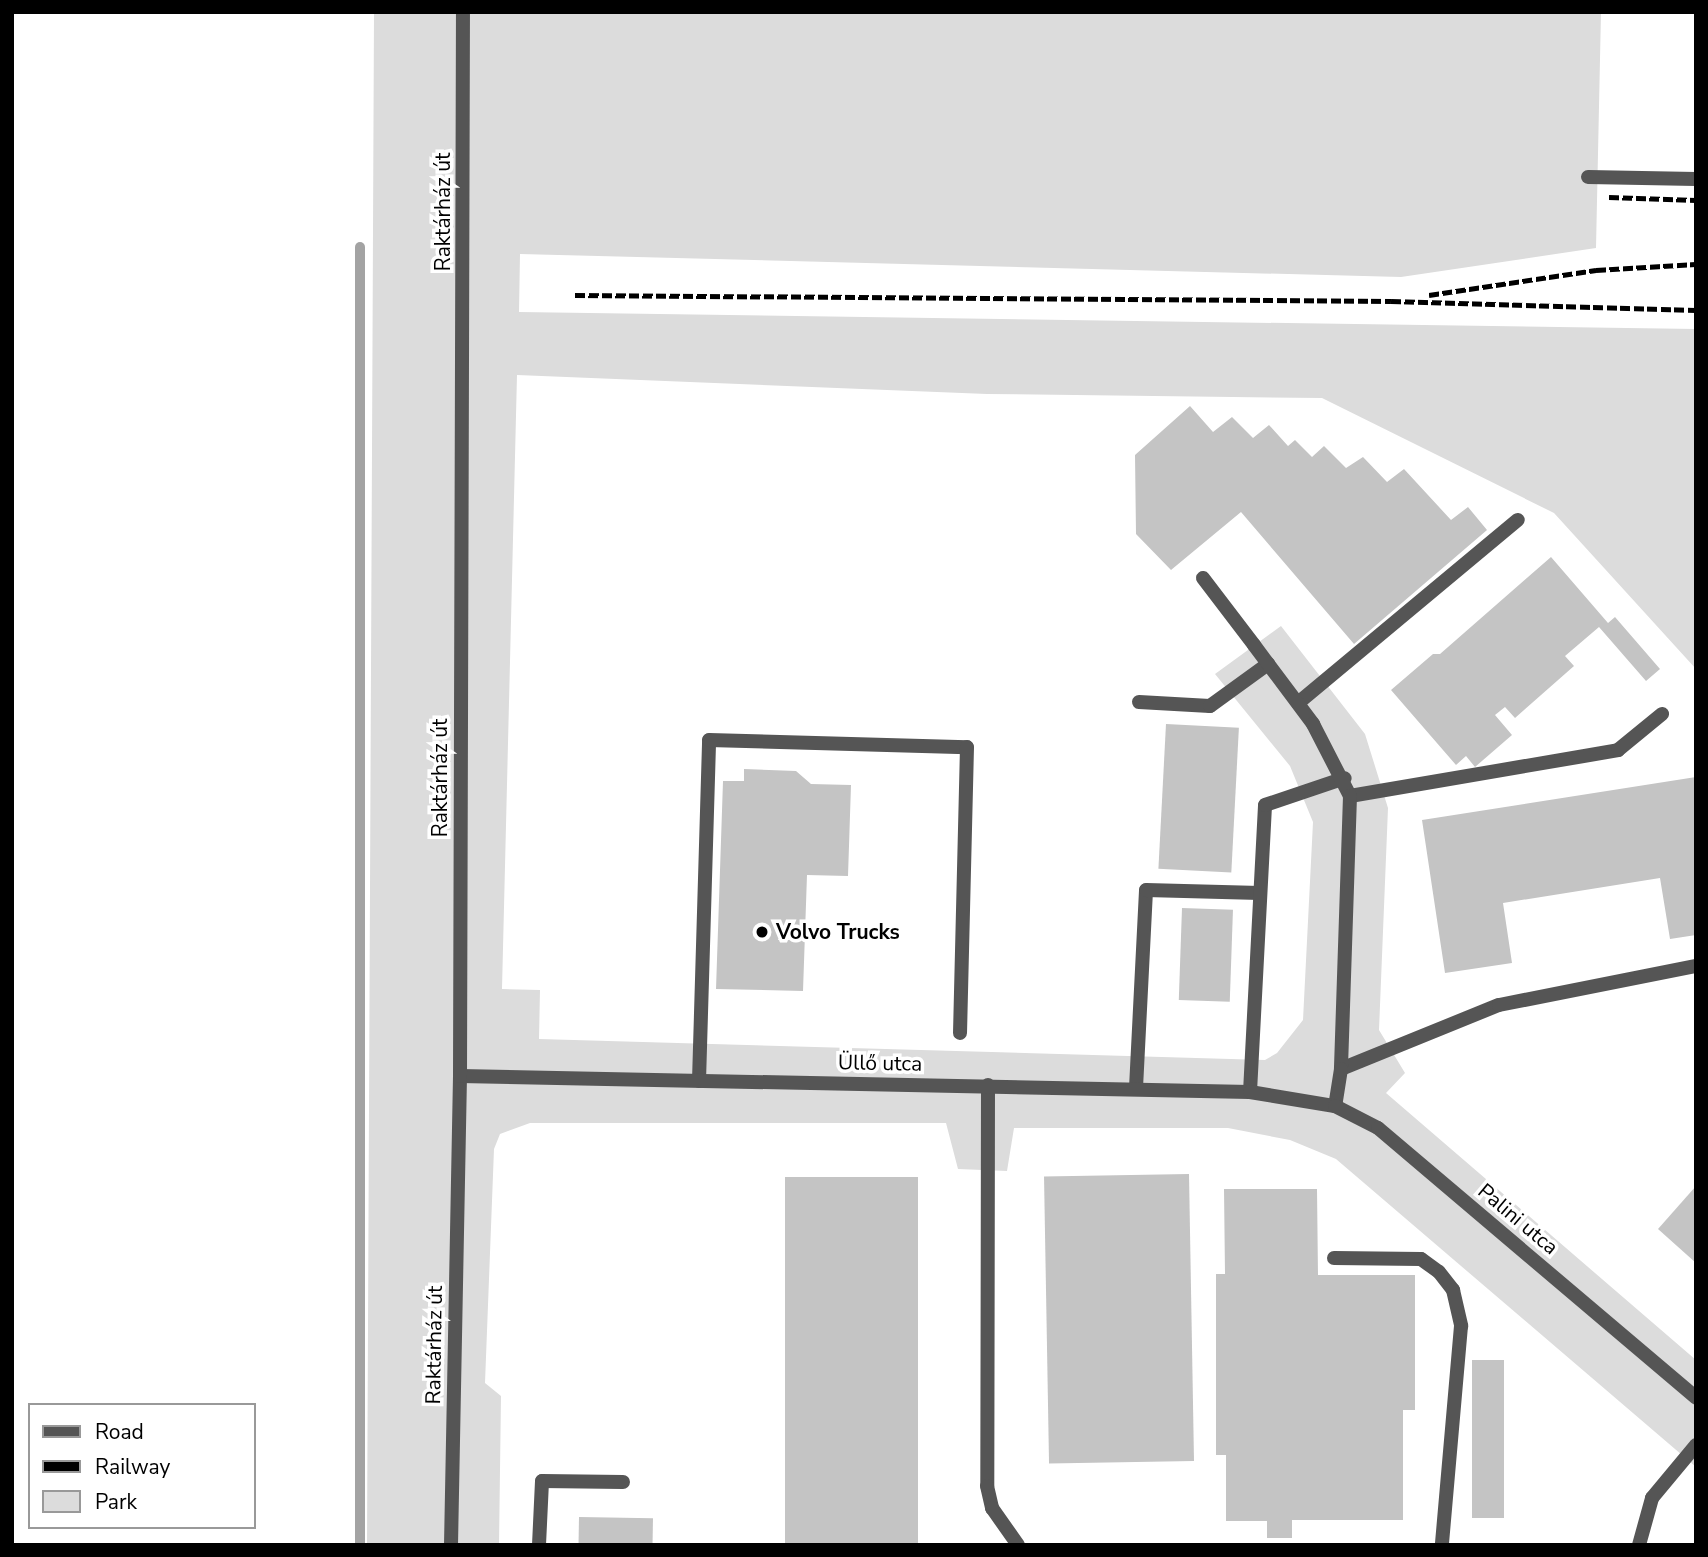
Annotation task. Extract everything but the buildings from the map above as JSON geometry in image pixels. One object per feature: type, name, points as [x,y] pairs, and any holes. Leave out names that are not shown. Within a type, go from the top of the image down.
[{"type":"street","name":"Raktárház út","points":[[451,1545],[460,1076],[463,12]]},
{"type":"street","points":[[1588,177],[1696,179]]},
{"type":"street","points":[[1298,703],[1518,520]]},
{"type":"street","points":[[1203,578],[1298,703],[1345,778],[1350,796],[1341,1069],[1335,1106]]},
{"type":"street","points":[[1139,702],[1210,706],[1268,664]]},
{"type":"street","points":[[1350,796],[1618,750],[1662,714]]},
{"type":"street","points":[[699,1081],[709,740],[967,747],[960,1033]]},
{"type":"street","points":[[1250,1092],[1265,805],[1345,778]]},
{"type":"street","points":[[1136,1088],[1146,890],[1260,893]]},
{"type":"street","points":[[1341,1069],[1499,1005],[1696,966]]},
{"type":"street","name":"Üllő utca","points":[[460,1076],[1136,1088],[1250,1092],[1299,1099]]},
{"type":"street","points":[[988,1085],[987,1486],[996,1514],[1018,1545]]},
{"type":"street","name":"Palini utca","points":[[1299,1099],[1335,1106],[1378,1128],[1696,1398]]},
{"type":"street","points":[[1334,1258],[1421,1259],[1447,1279],[1453,1290],[1461,1326],[1442,1545]]},
{"type":"street","points":[[1639,1545],[1652,1498],[1696,1445]]},
{"type":"street","points":[[539,1545],[542,1480],[623,1482]]},
{"type":"green space","points":[[374,12],[1601,12],[1596,248],[1401,277],[520,254],[519,312],[1696,329],[1696,669],[1554,513],[1322,398],[987,394],[517,375],[502,989],[540,990],[539,1039],[1265,1060],[1277,1053],[1303,1020],[1313,822],[1290,766],[1215,674],[1281,626],[1365,734],[1388,808],[1379,1030],[1405,1073],[1386,1093],[1696,1360],[1696,1467],[1336,1159],[1290,1140],[1228,1128],[1014,1128],[1007,1171],[958,1169],[946,1123],[530,1123],[500,1134],[494,1149],[485,1383],[501,1396],[499,1545],[367,1545]]},
{"type":"waterway","points":[[360,247],[360,1545]]},
{"type":"railway","points":[[1609,197],[1696,200]]},
{"type":"railway","points":[[1429,295],[1596,270],[1696,264]]},
{"type":"railway","points":[[575,295],[1391,301],[1696,310]]},
{"type":"place","name":"Volvo Trucks","points":[[762,932]]}]
